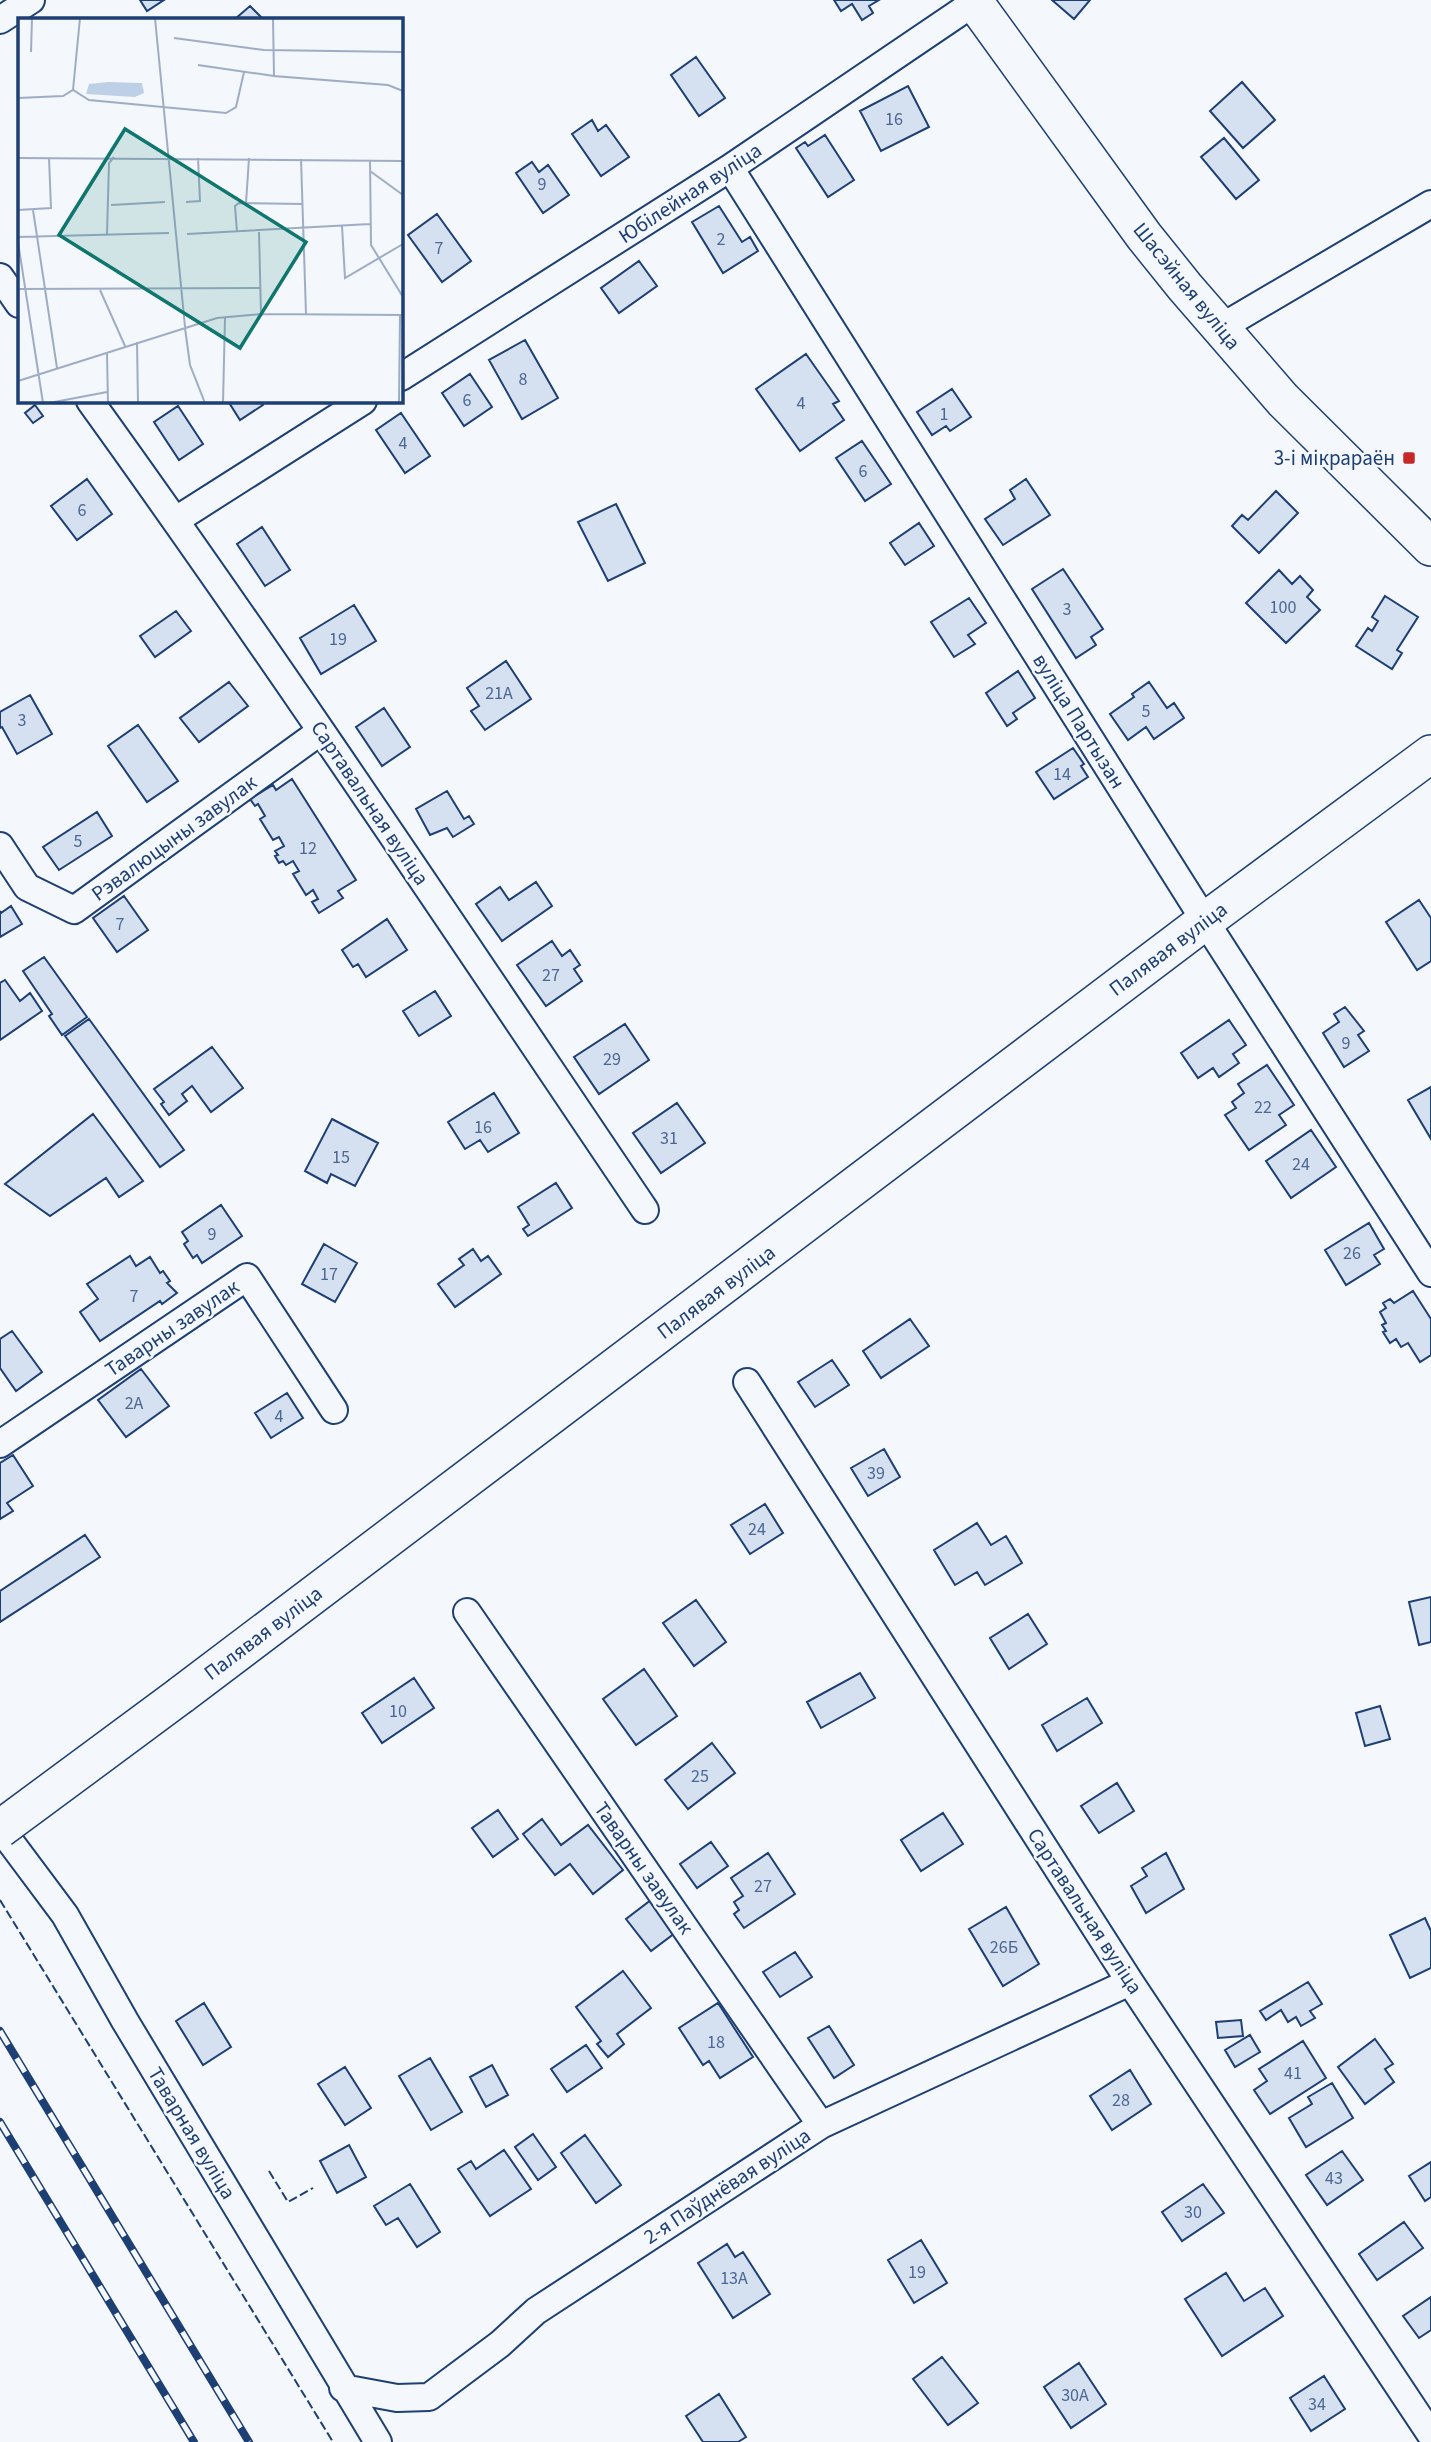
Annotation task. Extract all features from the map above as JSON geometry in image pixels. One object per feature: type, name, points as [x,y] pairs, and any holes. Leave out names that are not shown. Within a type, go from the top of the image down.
[{"type":"main road","name":"Шасэйная вуліца","points":[[974,1],[1144,236],[1220,328],[1283,400],[1431,547]]},
{"type":"main road","name":"Палявая вуліца","points":[[0,1829],[1205,921],[1431,754]]},
{"type":"street","points":[[0,20],[31,0]]},
{"type":"street","name":"Юбілейная вуліца","points":[[402,376],[730,168],[974,1]]},
{"type":"street","name":"вуліца Партызан","points":[[730,168],[1205,921],[1431,1273]]},
{"type":"street","points":[[1220,328],[1431,204]]},
{"type":"street","points":[[0,277],[18,302]]},
{"type":"street","name":"Сартавальная вуліца","points":[[91,402],[176,520],[321,731],[645,1210]]},
{"type":"street","points":[[176,520],[361,402]]},
{"type":"street","name":"Рэвалюцыны завулак","points":[[0,846],[27,887],[74,910],[321,731]]},
{"type":"street","name":"Таварны завулак","points":[[0,1444],[247,1277],[334,1410]]},
{"type":"street","name":"Сартавальная вуліца","points":[[747,1382],[1130,1982],[1431,2435]]},
{"type":"street","name":"Таварны завулак","points":[[467,1612],[821,2125]]},
{"type":"street","name":"Таварная вуліца","points":[[0,1829],[65,1915],[343,2388],[378,2442]]},
{"type":"street","name":"2-я Паўднёвая вуліца","points":[[343,2388],[397,2398],[429,2397],[500,2344],[536,2311],[821,2125],[1130,1982]]},
{"type":"building","points":[[140,0],[164,0],[147,11]]},
{"type":"building","points":[[834,0],[879,0],[869,6],[873,13],[862,20],[852,4],[841,11]]},
{"type":"building","points":[[1052,0],[1090,0],[1074,19]]},
{"type":"building","points":[[250,6],[262,18],[236,18]]},
{"type":"building","points":[[696,57],[725,98],[699,116],[671,75]]},
{"type":"building","points":[[1242,82],[1275,120],[1243,148],[1210,111]]},
{"type":"building","points":[[908,86],[929,127],[881,151],[860,111]]},
{"type":"building","points":[[592,120],[598,131],[606,125],[629,157],[601,176],[572,134]]},
{"type":"building","points":[[825,135],[854,180],[828,197],[796,148],[805,142],[808,146]]},
{"type":"building","points":[[1224,138],[1259,180],[1236,199],[1201,157]]},
{"type":"building","points":[[532,162],[539,172],[548,165],[569,195],[543,213],[516,173]]},
{"type":"building","points":[[719,206],[742,242],[750,237],[758,251],[723,273],[692,222]]},
{"type":"building","points":[[437,214],[471,261],[442,282],[408,235]]},
{"type":"building","points":[[639,261],[657,286],[619,313],[601,288]]},
{"type":"building","points":[[525,340],[558,398],[522,419],[489,360]]},
{"type":"building","points":[[806,354],[839,401],[833,404],[844,420],[800,451],[756,389]]},
{"type":"building","points":[[470,374],[492,407],[464,426],[442,393]]},
{"type":"building","points":[[952,389],[971,417],[950,431],[946,426],[932,435],[917,412]]},
{"type":"building","points":[[229,402],[262,402],[263,405],[240,420]]},
{"type":"building","points":[[35,405],[43,416],[33,423],[25,413]]},
{"type":"building","points":[[178,406],[203,444],[179,460],[154,422]]},
{"type":"building","points":[[401,413],[430,456],[405,473],[376,430]]},
{"type":"building","points":[[862,441],[891,484],[865,501],[836,458]]},
{"type":"building","points":[[87,479],[112,514],[77,540],[51,506]]},
{"type":"building","points":[[1026,479],[1050,515],[1003,545],[985,519],[1015,499],[1010,490]]},
{"type":"building","points":[[1276,491],[1298,513],[1259,553],[1232,526],[1242,515],[1248,520]]},
{"type":"building","points":[[616,504],[645,563],[608,581],[578,522]]},
{"type":"building","points":[[919,523],[934,546],[905,565],[890,543]]},
{"type":"building","points":[[262,527],[290,570],[265,586],[237,544]]},
{"type":"building","points":[[1063,569],[1103,629],[1091,637],[1096,645],[1076,658],[1032,589]]},
{"type":"building","points":[[1279,570],[1292,584],[1300,576],[1313,590],[1307,597],[1320,610],[1286,643],[1246,603]]},
{"type":"building","points":[[1385,596],[1418,617],[1397,650],[1402,653],[1392,669],[1356,646],[1368,628],[1372,631],[1378,621],[1372,617]]},
{"type":"building","points":[[969,598],[986,623],[968,635],[975,644],[954,657],[931,622]]},
{"type":"building","points":[[354,605],[376,641],[321,674],[300,638]]},
{"type":"building","points":[[176,611],[191,631],[155,657],[140,636]]},
{"type":"building","points":[[506,661],[531,699],[485,730],[471,711],[479,706],[467,688]]},
{"type":"building","points":[[1018,671],[1035,698],[1013,713],[1017,719],[1007,726],[986,693]]},
{"type":"building","points":[[229,682],[248,706],[199,742],[180,718]]},
{"type":"building","points":[[1149,682],[1167,708],[1174,703],[1184,718],[1154,739],[1146,727],[1128,740],[1110,714]]},
{"type":"building","points":[[30,695],[52,734],[17,754],[2,727],[0,728],[0,712]]},
{"type":"building","points":[[384,708],[410,747],[382,766],[356,727]]},
{"type":"building","points":[[138,725],[178,781],[147,802],[108,746]]},
{"type":"building","points":[[1073,748],[1084,764],[1081,766],[1088,777],[1054,799],[1036,772]]},
{"type":"building","points":[[292,779],[356,880],[338,891],[343,898],[319,913],[312,902],[318,899],[313,890],[306,895],[293,874],[299,871],[293,861],[286,865],[283,861],[279,863],[275,851],[284,846],[279,837],[273,840],[260,819],[265,816],[258,804],[255,806],[250,799],[273,785],[276,790]]},
{"type":"building","points":[[447,791],[464,819],[469,816],[474,824],[453,837],[447,828],[430,835],[416,809]]},
{"type":"building","points":[[97,812],[112,836],[59,870],[43,847]]},
{"type":"building","points":[[536,882],[552,906],[502,941],[476,904],[500,887],[509,900]]},
{"type":"building","points":[[124,896],[148,930],[117,952],[93,918]]},
{"type":"building","points":[[1419,900],[1431,918],[1431,961],[1417,970],[1386,922]]},
{"type":"building","points":[[11,906],[22,924],[0,937],[0,911],[1,913]]},
{"type":"building","points":[[387,919],[407,950],[366,977],[358,964],[353,967],[342,950]]},
{"type":"building","points":[[552,941],[562,956],[570,950],[580,965],[574,969],[582,981],[546,1006],[517,965]]},
{"type":"building","points":[[44,957],[87,1017],[62,1035],[49,1016],[52,1014],[23,971]]},
{"type":"building","points":[[5,980],[20,1001],[30,993],[42,1011],[0,1040],[0,983]]},
{"type":"building","points":[[435,991],[451,1016],[419,1036],[403,1011]]},
{"type":"building","points":[[1345,1007],[1364,1031],[1358,1035],[1369,1051],[1344,1067],[1323,1033],[1339,1022],[1334,1014]]},
{"type":"building","points":[[89,1019],[184,1150],[160,1167],[65,1036]]},
{"type":"building","points":[[1229,1020],[1246,1045],[1233,1054],[1239,1063],[1219,1077],[1213,1068],[1198,1078],[1181,1053]]},
{"type":"building","points":[[625,1024],[649,1060],[599,1094],[574,1057]]},
{"type":"building","points":[[212,1047],[243,1088],[211,1112],[192,1086],[182,1094],[187,1101],[169,1115],[161,1104],[164,1102],[154,1089]]},
{"type":"building","points":[[1267,1065],[1294,1105],[1279,1115],[1286,1125],[1249,1150],[1225,1115],[1236,1108],[1232,1102],[1244,1093],[1238,1084]]},
{"type":"building","points":[[1431,1087],[1431,1139],[1408,1100]]},
{"type":"building","points":[[494,1093],[519,1133],[488,1152],[480,1140],[465,1149],[448,1122]]},
{"type":"building","points":[[677,1103],[705,1143],[661,1173],[633,1133]]},
{"type":"building","points":[[93,1114],[143,1181],[119,1197],[106,1178],[50,1216],[5,1184]]},
{"type":"building","points":[[332,1119],[378,1143],[355,1186],[331,1174],[327,1183],[305,1171]]},
{"type":"building","points":[[1311,1130],[1336,1167],[1291,1198],[1266,1161]]},
{"type":"building","points":[[556,1183],[572,1208],[528,1236],[523,1229],[529,1225],[518,1207]]},
{"type":"building","points":[[221,1205],[242,1236],[202,1263],[197,1255],[193,1258],[184,1244],[188,1241],[182,1232]]},
{"type":"building","points":[[1369,1223],[1384,1249],[1374,1255],[1380,1264],[1346,1285],[1325,1250]]},
{"type":"building","points":[[324,1244],[357,1263],[335,1302],[302,1284]]},
{"type":"building","points":[[473,1249],[481,1261],[488,1256],[501,1274],[455,1307],[438,1284],[464,1265],[459,1259]]},
{"type":"building","points":[[130,1256],[136,1266],[150,1257],[177,1293],[162,1304],[160,1301],[100,1341],[80,1312],[98,1299],[87,1284]]},
{"type":"building","points":[[1413,1291],[1431,1319],[1431,1355],[1420,1362],[1408,1343],[1401,1347],[1396,1339],[1390,1343],[1383,1332],[1386,1331],[1382,1325],[1386,1323],[1380,1312],[1386,1308],[1383,1303],[1390,1299],[1394,1303]]},
{"type":"building","points":[[910,1319],[929,1346],[881,1378],[863,1351]]},
{"type":"building","points":[[12,1331],[42,1372],[16,1391],[0,1368],[0,1339]]},
{"type":"building","points":[[832,1360],[849,1385],[815,1407],[798,1382]]},
{"type":"building","points":[[141,1369],[169,1406],[126,1437],[98,1400]]},
{"type":"building","points":[[287,1393],[303,1418],[271,1438],[255,1413]]},
{"type":"building","points":[[884,1449],[900,1477],[868,1496],[851,1468]]},
{"type":"building","points":[[13,1455],[33,1486],[7,1503],[13,1511],[0,1519],[0,1463]]},
{"type":"building","points":[[765,1504],[783,1533],[750,1554],[731,1525]]},
{"type":"building","points":[[977,1523],[991,1545],[1006,1536],[1022,1563],[985,1585],[977,1572],[955,1585],[934,1550]]},
{"type":"building","points":[[85,1535],[100,1557],[0,1622],[0,1591]]},
{"type":"building","points":[[1431,1597],[1431,1642],[1419,1645],[1409,1602]]},
{"type":"building","points":[[696,1600],[726,1642],[694,1666],[663,1623]]},
{"type":"building","points":[[1028,1614],[1047,1644],[1009,1669],[990,1638]]},
{"type":"building","points":[[644,1669],[677,1716],[636,1745],[603,1699]]},
{"type":"building","points":[[860,1673],[875,1698],[821,1728],[807,1702]]},
{"type":"building","points":[[414,1678],[434,1708],[382,1743],[362,1713]]},
{"type":"building","points":[[1087,1698],[1102,1723],[1057,1751],[1042,1725]]},
{"type":"building","points":[[1380,1706],[1390,1739],[1365,1746],[1356,1713]]},
{"type":"building","points":[[712,1743],[735,1773],[688,1809],[665,1780]]},
{"type":"building","points":[[1117,1783],[1134,1811],[1099,1833],[1081,1806]]},
{"type":"building","points":[[498,1810],[518,1839],[493,1857],[472,1828]]},
{"type":"building","points":[[943,1813],[963,1844],[921,1871],[901,1840]]},
{"type":"building","points":[[542,1819],[561,1845],[588,1825],[623,1870],[593,1894],[570,1864],[555,1875],[523,1834]]},
{"type":"building","points":[[711,1842],[728,1866],[697,1888],[680,1864]]},
{"type":"building","points":[[768,1853],[795,1894],[744,1928],[734,1914],[739,1910],[734,1902],[743,1896],[731,1878]]},
{"type":"building","points":[[1166,1853],[1184,1889],[1146,1913],[1131,1886],[1147,1876],[1142,1868]]},
{"type":"building","points":[[651,1900],[675,1933],[651,1951],[626,1919]]},
{"type":"building","points":[[1006,1907],[1039,1964],[1003,1986],[969,1929]]},
{"type":"building","points":[[1425,1918],[1431,1931],[1431,1968],[1410,1978],[1390,1935]]},
{"type":"building","points":[[795,1952],[812,1977],[780,1997],[763,1972]]},
{"type":"building","points":[[623,1971],[651,2008],[617,2034],[624,2044],[608,2057],[597,2044],[601,2041],[576,2007]]},
{"type":"building","points":[[1308,1982],[1322,2004],[1310,2011],[1315,2018],[1301,2026],[1296,2017],[1288,2022],[1281,2010],[1266,2020],[1260,2011]]},
{"type":"building","points":[[204,2003],[231,2047],[203,2065],[176,2021]]},
{"type":"building","points":[[718,2003],[753,2057],[720,2078],[709,2061],[703,2065],[679,2028]]},
{"type":"building","points":[[1241,2020],[1243,2036],[1218,2038],[1216,2022]]},
{"type":"building","points":[[829,2026],[854,2065],[834,2078],[808,2038]]},
{"type":"building","points":[[1250,2035],[1260,2052],[1235,2067],[1225,2050]]},
{"type":"building","points":[[1375,2039],[1393,2064],[1385,2069],[1394,2082],[1365,2104],[1338,2067]]},
{"type":"building","points":[[1303,2041],[1326,2078],[1270,2114],[1254,2090],[1267,2081],[1259,2069]]},
{"type":"building","points":[[586,2045],[602,2068],[567,2092],[551,2069]]},
{"type":"building","points":[[430,2058],[462,2112],[431,2130],[399,2076]]},
{"type":"building","points":[[492,2065],[508,2095],[486,2107],[470,2077]]},
{"type":"building","points":[[345,2067],[371,2108],[345,2125],[318,2084]]},
{"type":"building","points":[[1130,2070],[1151,2104],[1112,2130],[1090,2096]]},
{"type":"building","points":[[1332,2083],[1353,2118],[1306,2147],[1289,2118],[1312,2104],[1308,2097]]},
{"type":"building","points":[[533,2134],[556,2167],[538,2180],[515,2147]]},
{"type":"building","points":[[585,2135],[621,2185],[596,2203],[561,2153]]},
{"type":"building","points":[[349,2145],[366,2177],[337,2193],[320,2161]]},
{"type":"building","points":[[504,2150],[531,2189],[490,2216],[458,2169],[471,2161],[476,2169]]},
{"type":"building","points":[[1342,2151],[1363,2180],[1327,2205],[1306,2175]]},
{"type":"building","points":[[1431,2162],[1431,2197],[1425,2201],[1409,2176]]},
{"type":"building","points":[[410,2184],[440,2232],[417,2247],[398,2218],[386,2225],[374,2206]]},
{"type":"building","points":[[1203,2184],[1224,2213],[1182,2241],[1162,2212]]},
{"type":"building","points":[[1404,2222],[1423,2248],[1377,2280],[1359,2254]]},
{"type":"building","points":[[921,2240],[947,2283],[914,2303],[888,2260]]},
{"type":"building","points":[[727,2244],[735,2257],[743,2252],[770,2294],[733,2318],[698,2263]]},
{"type":"building","points":[[1226,2273],[1244,2301],[1265,2288],[1283,2316],[1222,2356],[1185,2299]]},
{"type":"building","points":[[1431,2297],[1431,2330],[1419,2338],[1403,2316]]},
{"type":"building","points":[[942,2357],[978,2403],[948,2425],[913,2379]]},
{"type":"building","points":[[1079,2363],[1106,2404],[1071,2428],[1044,2387]]},
{"type":"building","points":[[1324,2376],[1345,2409],[1311,2431],[1290,2398]]},
{"type":"building","points":[[719,2394],[746,2437],[738,2442],[703,2442],[686,2416]]},
{"type":"railway","points":[[0,2031],[249,2442]]},
{"type":"railway","points":[[0,2122],[194,2442]]},
{"type":"fence","points":[[0,1900],[333,2442]]},
{"type":"fence","points":[[269,2171],[288,2202],[313,2188]]},
{"type":"place","name":"3-і мікрараён","points":[[1409,458]]}]
